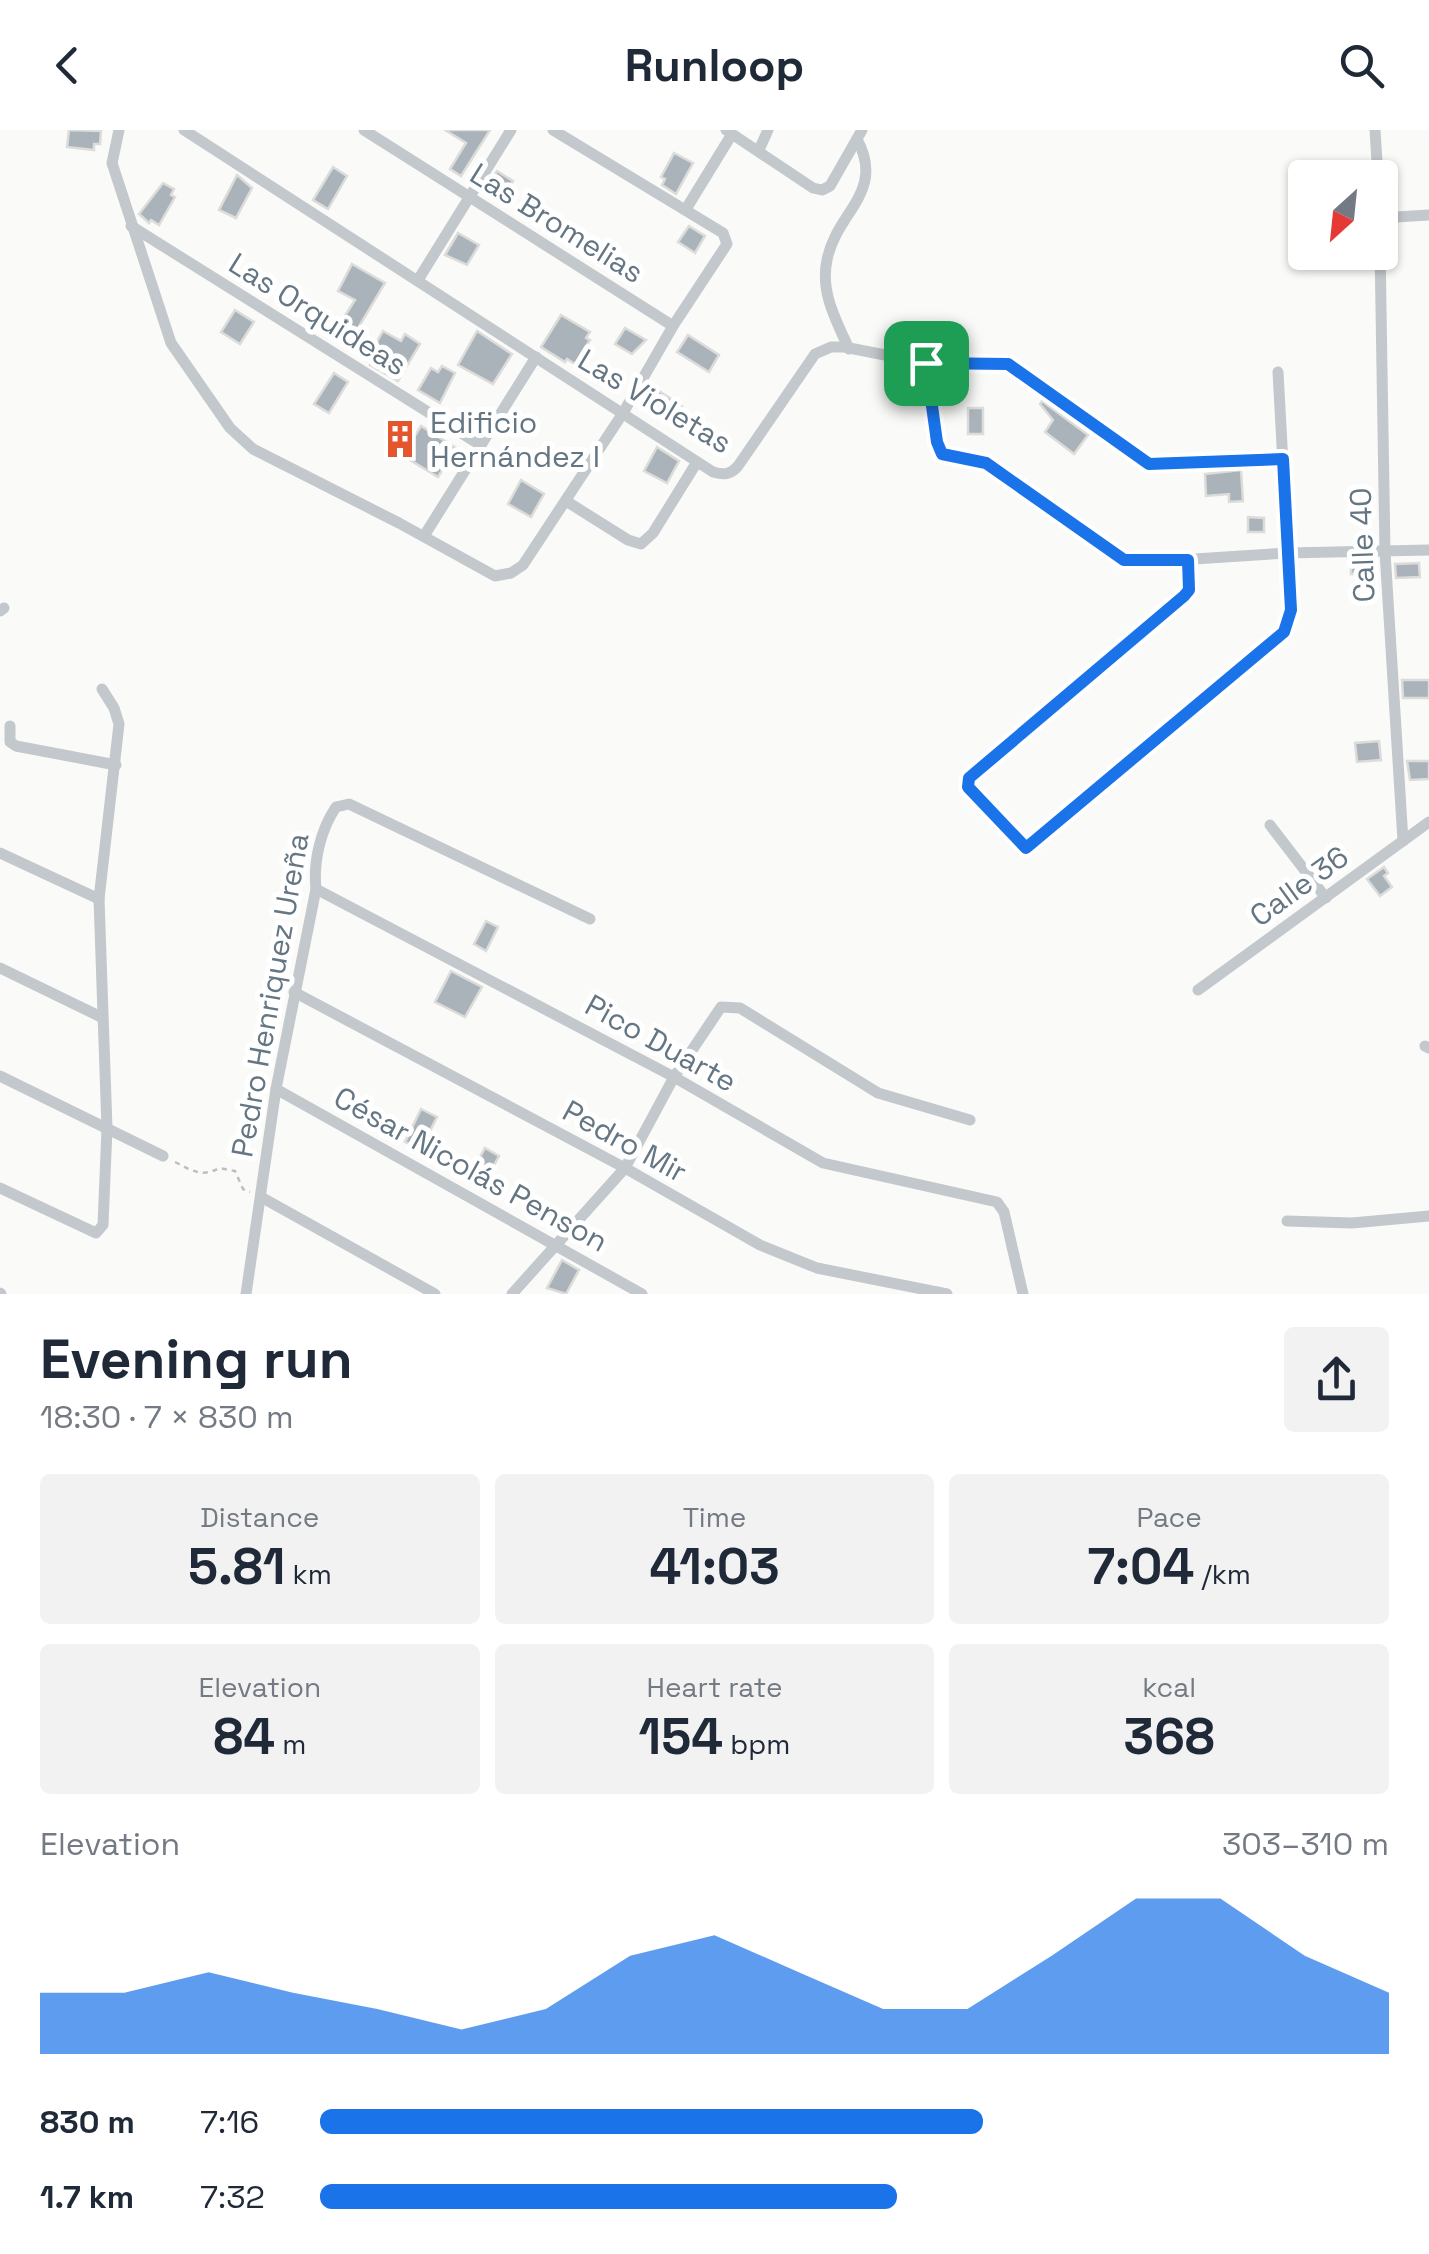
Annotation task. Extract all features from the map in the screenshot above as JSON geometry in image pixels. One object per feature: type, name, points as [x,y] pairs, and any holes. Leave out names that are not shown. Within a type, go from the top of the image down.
[{"type":"street","points":[[119,130],[112,163],[171,343],[240,439],[495,576],[511,573],[523,565],[727,244],[724,233],[553,130]]},
{"type":"street","name":"Las Violetas","points":[[184,130],[697,462],[723,475],[732,473],[815,354],[832,347],[849,349]]},
{"type":"street","name":"Las Bromelias","points":[[364,130],[673,326]]},
{"type":"street","points":[[418,280],[511,130]]},
{"type":"street","points":[[758,150],[768,130]]},
{"type":"street","points":[[1376,130],[1377,160]]},
{"type":"street","points":[[686,209],[729,132],[812,188],[822,190],[830,186],[859,134]]},
{"type":"street","points":[[859,134],[868,165],[860,198],[830,247],[826,263],[829,304],[849,349],[926,363],[1008,364],[1149,464],[1283,459]]},
{"type":"street","points":[[1398,217],[1429,215]]},
{"type":"street","name":"Las Orquideas","points":[[132,226],[479,444]]},
{"type":"street","name":"Calle 40","points":[[1380,270],[1385,552],[1403,841]]},
{"type":"street","points":[[424,536],[536,357]]},
{"type":"street","points":[[926,363],[942,454],[986,463],[1117,557],[1133,562],[1429,550]]},
{"type":"street","points":[[1188,560],[1189,590],[1184,596],[969,778],[968,787],[1021,847],[1030,848],[1284,632],[1291,610],[1278,372]]},
{"type":"street","points":[[566,501],[641,544],[697,462]]},
{"type":"street","points":[[0,1188],[96,1233],[103,1225],[107,1128],[99,899],[116,765],[118,716],[102,689]]},
{"type":"street","points":[[10,726],[10,742],[16,746],[116,765]]},
{"type":"street","name":"Pedro Henriquez Ureña","points":[[246,1294],[276,1088],[316,888],[314,875],[324,823],[336,806],[348,804],[590,918]]},
{"type":"street","name":"Calle 36","points":[[1198,990],[1429,822]]},
{"type":"street","points":[[1270,825],[1326,898]]},
{"type":"street","points":[[0,852],[99,899]]},
{"type":"street","name":"Pico Duarte","points":[[316,888],[674,1076],[823,1163],[997,1202],[1004,1212],[1023,1294]]},
{"type":"street","points":[[0,968],[101,1017]]},
{"type":"street","name":"Pedro Mir","points":[[294,992],[625,1168],[760,1245],[818,1268],[947,1294]]},
{"type":"street","points":[[512,1294],[625,1168],[674,1076],[721,1007],[740,1008],[878,1093],[970,1120]]},
{"type":"street","points":[[0,1076],[163,1156]]},
{"type":"street","name":"César Nicolás Penson","points":[[276,1088],[642,1294]]},
{"type":"street","points":[[260,1197],[435,1294]]},
{"type":"street","points":[[1287,1221],[1352,1223],[1429,1216]]},
{"type":"path","points":[[163,1156],[195,1172],[208,1174],[219,1168],[235,1171],[243,1188],[260,1197]]},
{"type":"building","points":[[69,130],[101,131],[100,144],[94,144],[94,150],[67,147]]},
{"type":"building","points":[[445,130],[490,130],[461,176],[450,169],[466,143]]},
{"type":"building","points":[[674,153],[693,163],[676,194],[662,185],[665,179],[661,177]]},
{"type":"building","points":[[333,167],[347,176],[328,209],[313,200]]},
{"type":"building","points":[[497,171],[513,181],[504,196],[490,182]]},
{"type":"building","points":[[237,175],[252,188],[236,218],[219,210]]},
{"type":"building","points":[[163,183],[174,189],[171,195],[175,197],[159,225],[151,220],[149,223],[139,214]]},
{"type":"building","points":[[689,226],[705,236],[695,253],[678,242]]},
{"type":"building","points":[[458,233],[479,245],[467,265],[445,255]]},
{"type":"building","points":[[352,264],[385,283],[348,345],[339,339],[342,334],[336,330],[355,300],[338,291]]},
{"type":"building","points":[[235,310],[254,322],[240,344],[221,332]]},
{"type":"building","points":[[561,315],[590,332],[586,338],[590,340],[575,364],[541,347]]},
{"type":"building","points":[[625,328],[646,340],[632,354],[615,344]]},
{"type":"building","points":[[383,331],[401,341],[405,334],[420,344],[398,381],[370,365],[375,357],[370,354]]},
{"type":"building","points":[[477,331],[512,354],[493,384],[458,365]]},
{"type":"building","points":[[688,335],[719,355],[709,372],[677,352]]},
{"type":"building","points":[[442,366],[455,373],[440,403],[418,390],[431,368],[438,372]]},
{"type":"building","points":[[334,373],[348,382],[329,413],[314,404]]},
{"type":"building","points":[[944,373],[960,373],[961,398],[945,398]]},
{"type":"building","points":[[650,385],[682,406],[671,423],[639,403]]},
{"type":"building","points":[[1042,401],[1088,435],[1074,454],[1045,432],[1053,420],[1040,404]]},
{"type":"building","points":[[968,408],[983,408],[983,434],[968,434]]},
{"type":"building","points":[[399,425],[416,434],[421,426],[456,448],[438,477],[387,446]]},
{"type":"building","points":[[657,447],[679,461],[667,483],[644,471]]},
{"type":"building","points":[[1241,470],[1243,501],[1229,502],[1229,494],[1206,496],[1205,474]]},
{"type":"building","points":[[521,480],[544,494],[531,517],[508,504]]},
{"type":"building","points":[[1248,517],[1264,518],[1264,532],[1248,532]]},
{"type":"building","points":[[1419,563],[1420,577],[1396,578],[1395,564]]},
{"type":"building","points":[[1376,564],[1377,574],[1351,574],[1351,565]]},
{"type":"building","points":[[1402,680],[1429,680],[1429,698],[1403,698]]},
{"type":"building","points":[[1379,741],[1381,760],[1357,762],[1355,743]]},
{"type":"building","points":[[1407,761],[1429,761],[1429,779],[1410,780]]},
{"type":"building","points":[[1384,867],[1388,873],[1384,876],[1392,887],[1380,896],[1367,879]]},
{"type":"building","points":[[486,921],[498,927],[486,951],[474,944]]},
{"type":"building","points":[[451,971],[482,987],[465,1017],[435,1002]]},
{"type":"building","points":[[421,1109],[437,1117],[421,1149],[405,1142]]},
{"type":"building","points":[[485,1148],[499,1156],[481,1189],[467,1181]]},
{"type":"building","points":[[562,1260],[579,1270],[566,1294],[547,1288]]},
{"type":"place","name":"Edificio Hernández I","points":[[400,439]]},
{"type":"route","points":[[926,363],[1008,364],[1149,464],[1283,459],[1291,610],[1284,632],[1030,848],[1021,847],[968,787],[969,778],[1184,596],[1189,590],[1188,560],[1133,562],[1117,557],[986,463],[942,454],[926,363]]}]
